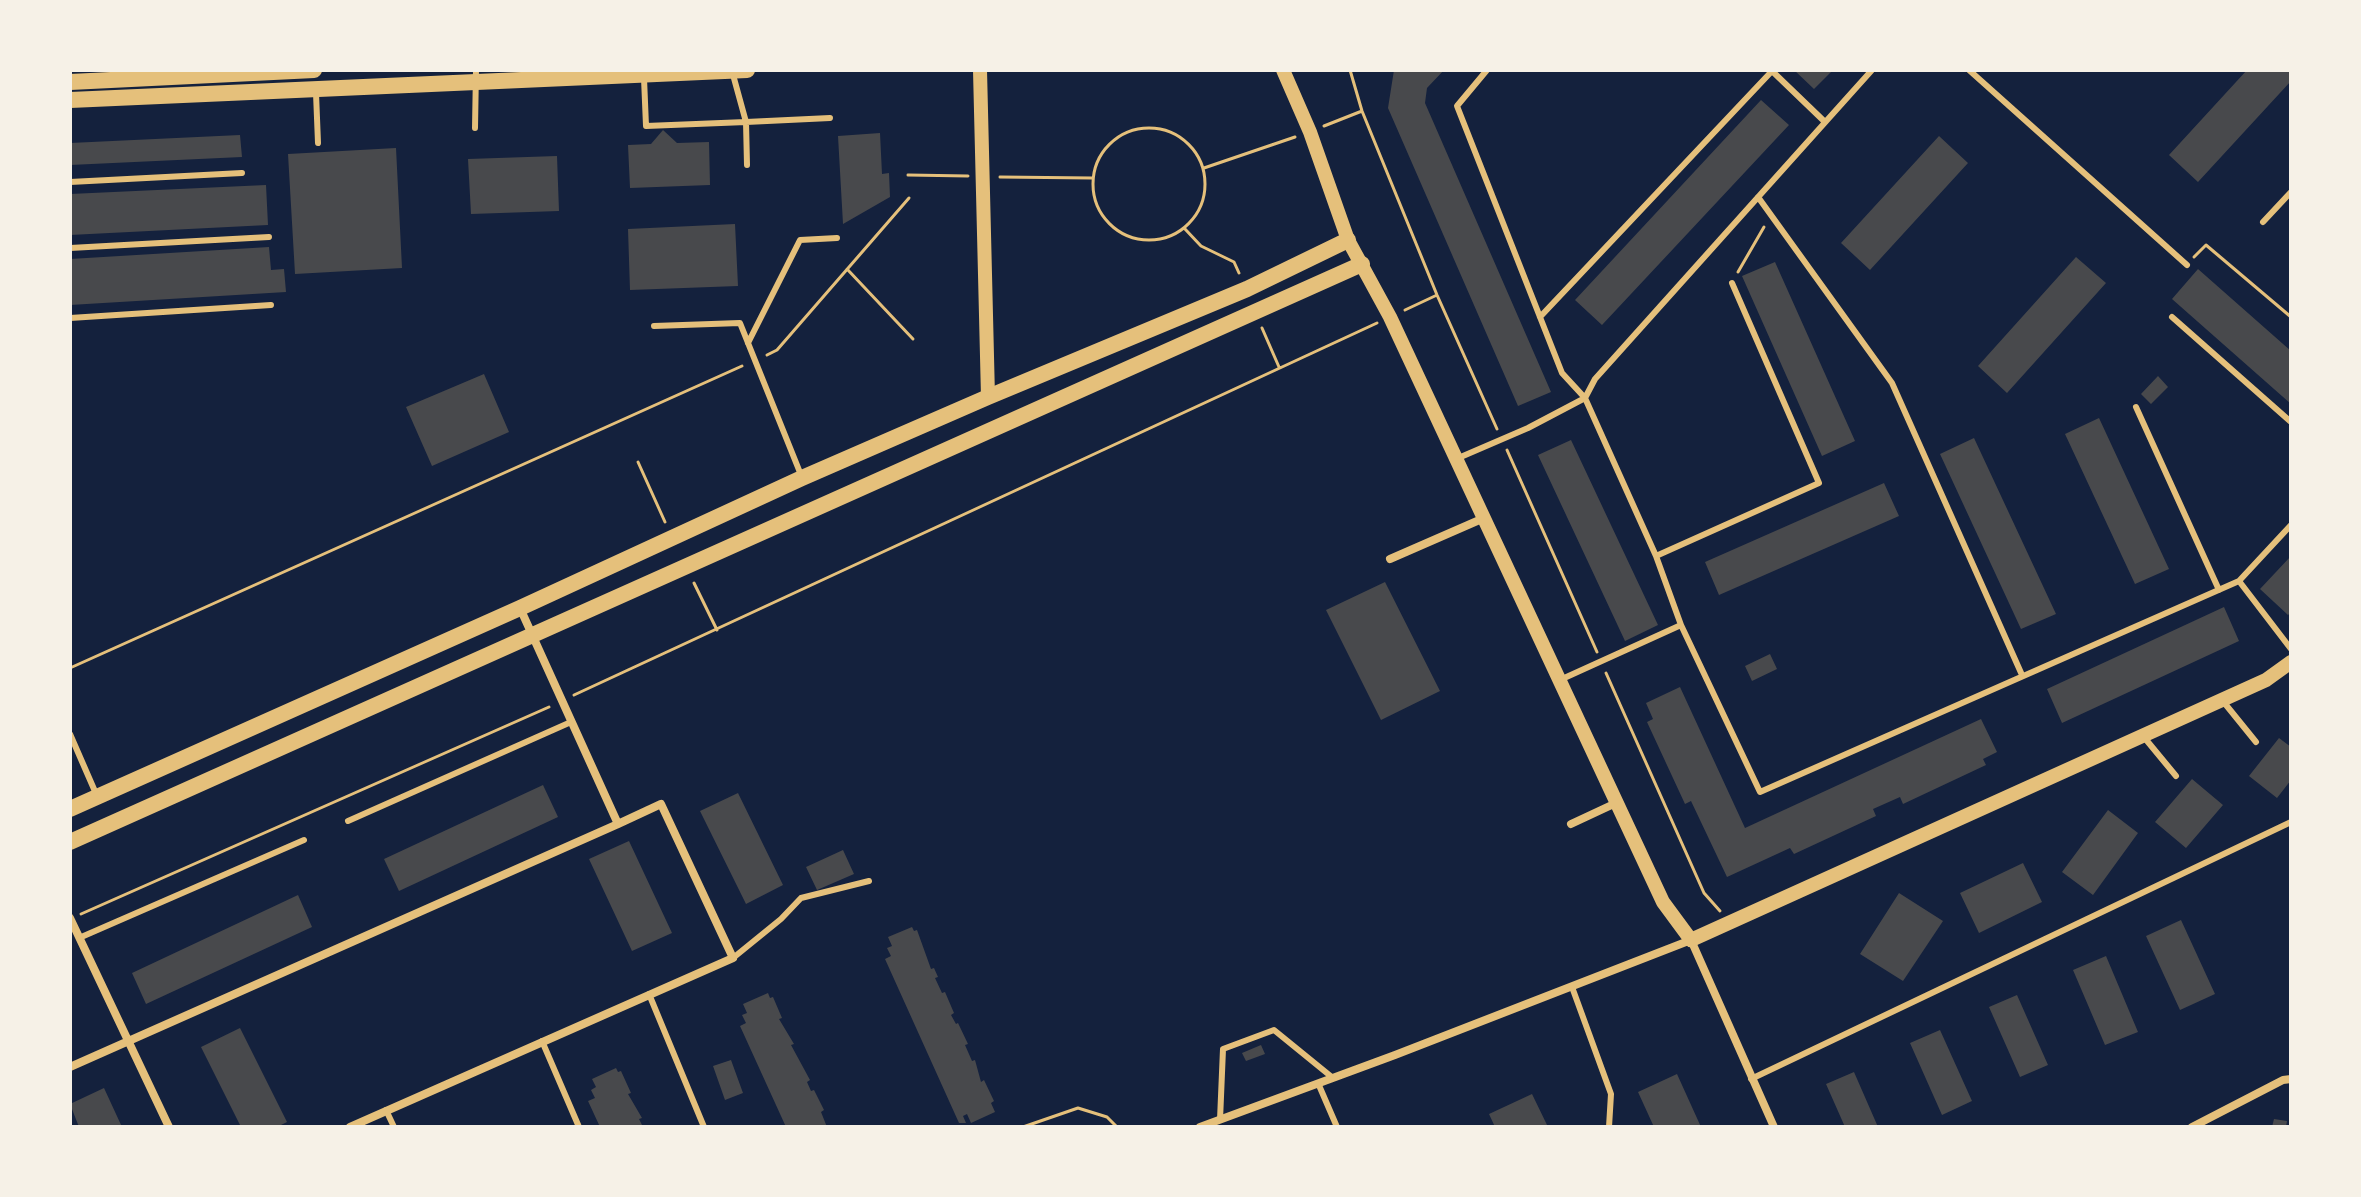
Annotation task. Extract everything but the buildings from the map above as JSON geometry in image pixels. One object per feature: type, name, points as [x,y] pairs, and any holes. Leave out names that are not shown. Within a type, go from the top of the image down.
[{"type":"main road","points":[[70,82],[151,74],[314,70]]},
{"type":"main road","points":[[70,100],[315,89],[476,76],[747,70]]},
{"type":"main road","points":[[70,809],[802,478],[1247,289],[1348,240]]},
{"type":"main road","points":[[70,842],[1362,264]]},
{"type":"main road","points":[[988,397],[1004,423]]},
{"type":"street","points":[[980,70],[988,397]]},
{"type":"street","points":[[1283,70],[1310,132],[1348,240],[1390,317],[1663,902],[1691,940],[1774,1127]]},
{"type":"street","points":[[1390,559],[1484,518]]},
{"type":"street","points":[[520,608],[618,824]]},
{"type":"street","points":[[1200,1127],[1572,987],[1732,923],[2266,680],[2291,662]]},
{"type":"street","points":[[1571,824],[1616,803]]},
{"type":"street","points":[[70,1067],[661,804],[733,958],[350,1127]]},
{"type":"street","points":[[70,919],[169,1127]]},
{"type":"street","points":[[2192,1127],[2283,1080],[2291,1079]]},
{"type":"lane","points":[[732,70],[746,122],[747,165]]},
{"type":"lane","points":[[1487,70],[1457,106],[1562,373],[1585,398],[1656,556],[1681,625],[1760,792],[2239,581],[2291,525]]},
{"type":"lane","points":[[1456,459],[1585,398],[1595,379],[1872,70]]},
{"type":"lane","points":[[1969,70],[2187,265]]},
{"type":"lane","points":[[1540,317],[1771,71],[1825,122]]},
{"type":"lane","points":[[644,72],[646,126],[830,118]]},
{"type":"lane","points":[[475,128],[476,76]]},
{"type":"lane","points":[[315,89],[318,143]]},
{"type":"lane","points":[[70,182],[242,173]]},
{"type":"lane","points":[[2263,222],[2291,192]]},
{"type":"lane","points":[[1758,197],[1892,383],[2022,675]]},
{"type":"lane","points":[[70,248],[269,237]]},
{"type":"lane","points":[[748,343],[800,240],[837,238]]},
{"type":"lane","points":[[1656,556],[1819,483],[1732,283]]},
{"type":"lane","points":[[70,318],[271,305]]},
{"type":"lane","points":[[2172,317],[2291,422]]},
{"type":"lane","points":[[654,326],[740,323],[802,478]]},
{"type":"lane","points":[[2136,407],[2219,590]]},
{"type":"lane","points":[[2239,581],[2291,649]]},
{"type":"lane","points":[[1558,681],[1681,625]]},
{"type":"lane","points":[[2222,700],[2256,742]]},
{"type":"lane","points":[[348,821],[571,722]]},
{"type":"lane","points":[[70,734],[97,796]]},
{"type":"lane","points":[[2143,736],[2176,776]]},
{"type":"lane","points":[[1751,1079],[2291,822]]},
{"type":"lane","points":[[79,938],[304,840]]},
{"type":"lane","points":[[733,958],[781,919],[801,898],[869,881]]},
{"type":"lane","points":[[1572,987],[1611,1094],[1608,1127]]},
{"type":"lane","points":[[649,994],[704,1127]]},
{"type":"lane","points":[[1220,1120],[1223,1049],[1261,1034],[1274,1030],[1333,1078]]},
{"type":"lane","points":[[542,1041],[579,1127]]},
{"type":"lane","points":[[1318,1083],[1337,1127]]},
{"type":"lane","points":[[386,1110],[394,1127]]},
{"type":"path","points":[[1350,70],[1362,111],[1437,295],[1704,893],[1732,923]]},
{"type":"path","points":[[1204,168],[1362,111]]},
{"type":"path","points":[[1155,128],[1176,134],[1193,148],[1204,168],[1206,191],[1199,212],[1185,229],[1165,239],[1143,241],[1122,235],[1104,220],[1094,201],[1092,178],[1099,157],[1113,140],[1133,130],[1155,128]]},
{"type":"path","points":[[70,668],[777,350],[909,198]]},
{"type":"path","points":[[1732,283],[1771,215]]},
{"type":"path","points":[[2206,245],[2291,317]]},
{"type":"path","points":[[847,269],[913,339]]},
{"type":"path","points":[[70,919],[562,701],[1437,295]]},
{"type":"path","points":[[1023,1127],[1078,1108],[1107,1117],[1117,1127]]}]
